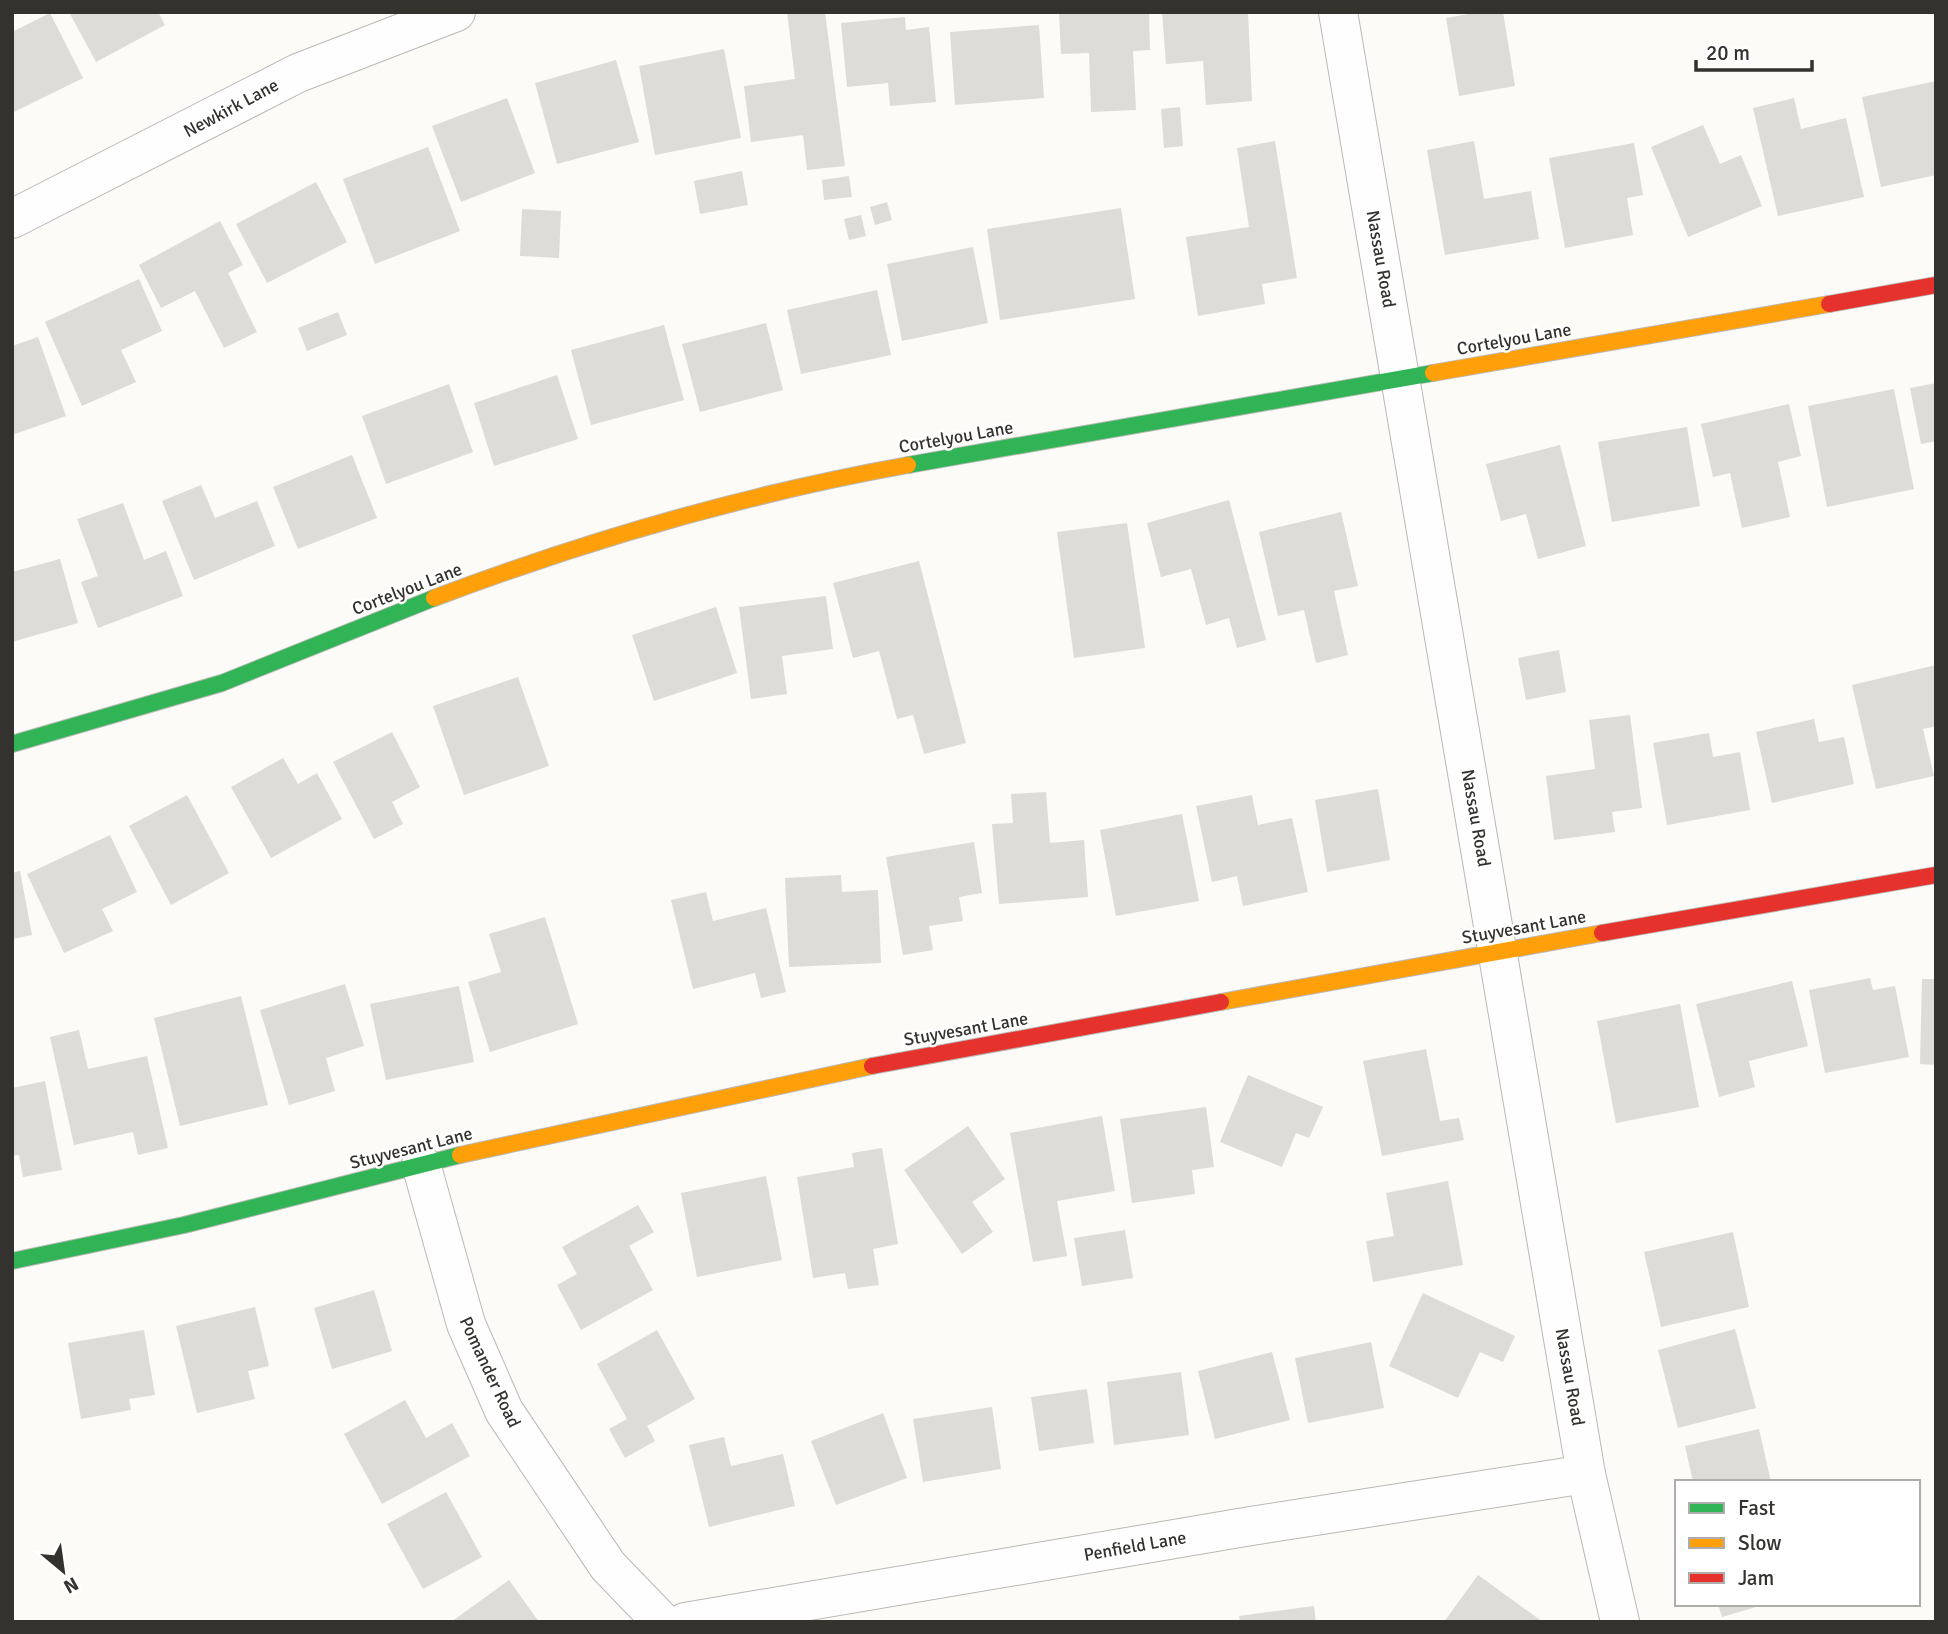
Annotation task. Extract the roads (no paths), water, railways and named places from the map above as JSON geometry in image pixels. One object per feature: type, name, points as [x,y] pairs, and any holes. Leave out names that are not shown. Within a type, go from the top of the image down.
[{"type":"street","name":"Newkirk Lane","points":[[12,219],[298,73],[456,12]]},
{"type":"street","name":"Nassau Road","points":[[1338,12],[1586,1474],[1620,1622]]},
{"type":"street","name":"Cortelyou Lane","points":[[12,744],[222,683],[396,612],[519,566],[749,498],[898,467],[1936,285]]},
{"type":"street","name":"Stuyvesant Lane","points":[[12,1261],[184,1225],[421,1164],[829,1074],[1498,951],[1936,875]]},
{"type":"street","name":"Pomander Road","points":[[421,1164],[466,1324],[504,1410],[608,1566],[662,1622]]},
{"type":"street","name":"Penfield Lane","points":[[685,1622],[1251,1526],[1586,1474]]}]
